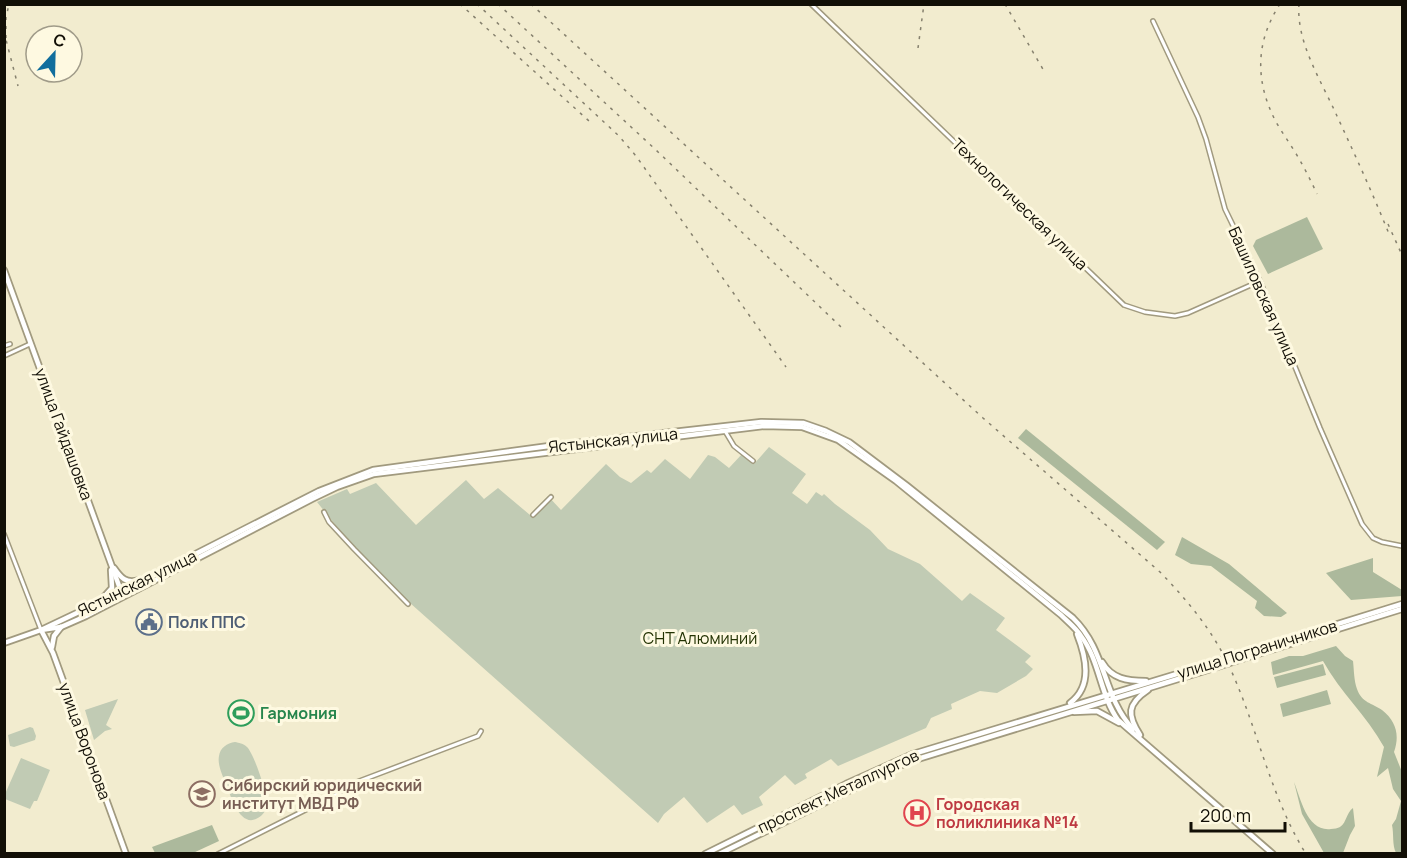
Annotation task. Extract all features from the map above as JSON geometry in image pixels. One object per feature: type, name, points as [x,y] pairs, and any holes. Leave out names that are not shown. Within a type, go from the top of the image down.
[{"type":"main road","name":"улица Гайдашовка","points":[[4,270],[122,595]]},
{"type":"main road","name":"Ястынская улица","points":[[4,643],[41,630],[99,601],[122,595],[153,576],[327,487],[373,470],[549,446],[784,421],[803,423],[849,442],[1073,618],[1089,636],[1098,654],[1121,715],[1143,740]]},
{"type":"main road","name":"Ястынская улица","points":[[41,630],[61,627],[312,499],[374,474],[787,425],[806,428],[838,440],[896,482],[1071,624],[1088,647],[1105,697],[1118,720],[1143,740]]},
{"type":"main road","points":[[110,564],[123,579],[129,582],[153,576]]},
{"type":"main road","points":[[99,601],[112,588],[110,564]]},
{"type":"main road","name":"улица Пограничников","points":[[1112,695],[1402,604]]},
{"type":"main road","name":"улица Пограничников","points":[[1242,656],[1402,609]]},
{"type":"main road","points":[[1066,710],[1083,686],[1086,669],[1083,650],[1071,624]]},
{"type":"main road","points":[[53,653],[52,639],[61,627]]},
{"type":"main road","name":"улица Воронова","points":[[41,630],[53,653],[126,854]]},
{"type":"main road","points":[[1098,654],[1106,667],[1118,678],[1133,681],[1155,680]]},
{"type":"main road","name":"улица Пограничников","points":[[1112,695],[1153,687],[1213,665]]},
{"type":"main road","points":[[1143,740],[1132,723],[1130,715],[1136,699],[1153,687]]},
{"type":"main road","name":"проспект Металлургов","points":[[719,854],[908,762],[1112,695]]},
{"type":"main road","points":[[1066,710],[1102,712],[1143,740],[1273,854]]},
{"type":"main road","name":"проспект Металлургов","points":[[705,854],[914,754],[1066,710]]},
{"type":"street","name":"Технологическая улица","points":[[811,4],[1128,308],[1175,316],[1188,313],[1260,281]]},
{"type":"street","name":"Башиловская улица","points":[[1153,21],[1198,117],[1225,209],[1260,281],[1362,524],[1373,538],[1402,546]]},
{"type":"street","points":[[4,356],[31,343]]},
{"type":"street","points":[[4,346],[10,344]]},
{"type":"street","points":[[725,431],[734,446],[753,462]]},
{"type":"street","points":[[533,515],[551,497]]},
{"type":"street","points":[[324,513],[329,522],[408,604]]},
{"type":"street","points":[[4,534],[41,630]]},
{"type":"street","points":[[218,854],[338,794],[347,789],[349,785],[478,736],[481,730]]},
{"type":"green space","points":[[1307,217],[1323,249],[1268,274],[1253,246],[1256,240]]},
{"type":"green space","points":[[1026,429],[1165,542],[1157,550],[1018,438]]},
{"type":"green space","name":"СНТ Алюминий","points":[[769,447],[806,474],[792,493],[807,504],[816,492],[822,496],[824,494],[870,530],[888,549],[920,564],[962,601],[970,593],[1005,618],[996,630],[1031,656],[1025,662],[1033,669],[1026,676],[997,693],[980,691],[951,704],[952,709],[931,718],[926,728],[838,766],[831,759],[805,774],[807,778],[795,785],[785,775],[759,797],[763,805],[742,815],[734,805],[707,823],[684,797],[664,814],[658,823],[410,603],[349,542],[317,502],[347,489],[350,494],[376,483],[416,525],[466,480],[484,499],[498,488],[530,515],[548,496],[561,510],[606,464],[620,477],[631,483],[647,470],[651,473],[665,459],[690,479],[708,455],[715,457],[729,468],[742,454],[754,464]]},
{"type":"green space","points":[[1182,537],[1229,564],[1287,613],[1281,617],[1264,616],[1255,608],[1257,601],[1211,566],[1191,564],[1175,555]]},
{"type":"green space","points":[[1373,558],[1373,572],[1402,590],[1402,596],[1351,600],[1326,573]]},
{"type":"green space","points":[[1336,646],[1353,661],[1359,694],[1387,714],[1396,729],[1397,740],[1394,752],[1402,772],[1402,853],[1396,853],[1392,825],[1401,801],[1393,789],[1388,768],[1377,777],[1384,747],[1370,725],[1323,661],[1273,675],[1271,662],[1289,656],[1303,656]]},
{"type":"green space","points":[[1323,664],[1326,675],[1277,688],[1274,677]]},
{"type":"green space","points":[[1327,690],[1331,704],[1283,717],[1280,704]]},
{"type":"green space","points":[[118,699],[106,725],[112,729],[105,731],[94,740],[85,710]]},
{"type":"green space","points":[[33,728],[35,740],[14,747],[10,746],[8,735]]},
{"type":"green space","points":[[235,742],[244,745],[250,751],[265,791],[267,803],[265,811],[255,819],[249,820],[239,812],[220,768],[222,748]]},
{"type":"green space","points":[[21,758],[50,770],[37,801],[34,801],[30,809],[5,799],[5,794]]},
{"type":"green space","points":[[1294,782],[1306,813],[1316,825],[1323,829],[1340,827],[1353,808],[1355,826],[1343,853],[1324,853],[1302,814]]},
{"type":"green space","points":[[212,825],[219,841],[193,853],[155,853],[152,847]]},
{"type":"railway","points":[[6,38],[9,4]]},
{"type":"railway","points":[[460,4],[589,121]]},
{"type":"railway","points":[[477,4],[619,136],[636,156],[786,367]]},
{"type":"railway","points":[[498,4],[656,150],[841,327]]},
{"type":"railway","points":[[531,4],[983,418],[1160,572],[1190,605],[1223,654],[1240,691],[1283,809],[1306,854]]},
{"type":"railway","points":[[918,48],[924,4]]},
{"type":"railway","points":[[1005,4],[1044,71]]},
{"type":"railway","points":[[1280,4],[1272,18],[1262,47],[1261,77],[1264,92],[1276,122],[1301,162],[1317,194]]},
{"type":"railway","points":[[1299,4],[1299,19],[1311,62],[1389,234]]},
{"type":"railway","points":[[4,32],[18,86]]},
{"type":"railway","points":[[1388,224],[1402,255]]},
{"type":"place","name":"Полк ППС","points":[[149,622]]},
{"type":"place","name":"Гармония","points":[[241,713]]},
{"type":"place","name":"Сибирский юридический институт МВД РФ","points":[[202,794]]},
{"type":"place","name":"Городская поликлиника №14","points":[[917,813]]}]
